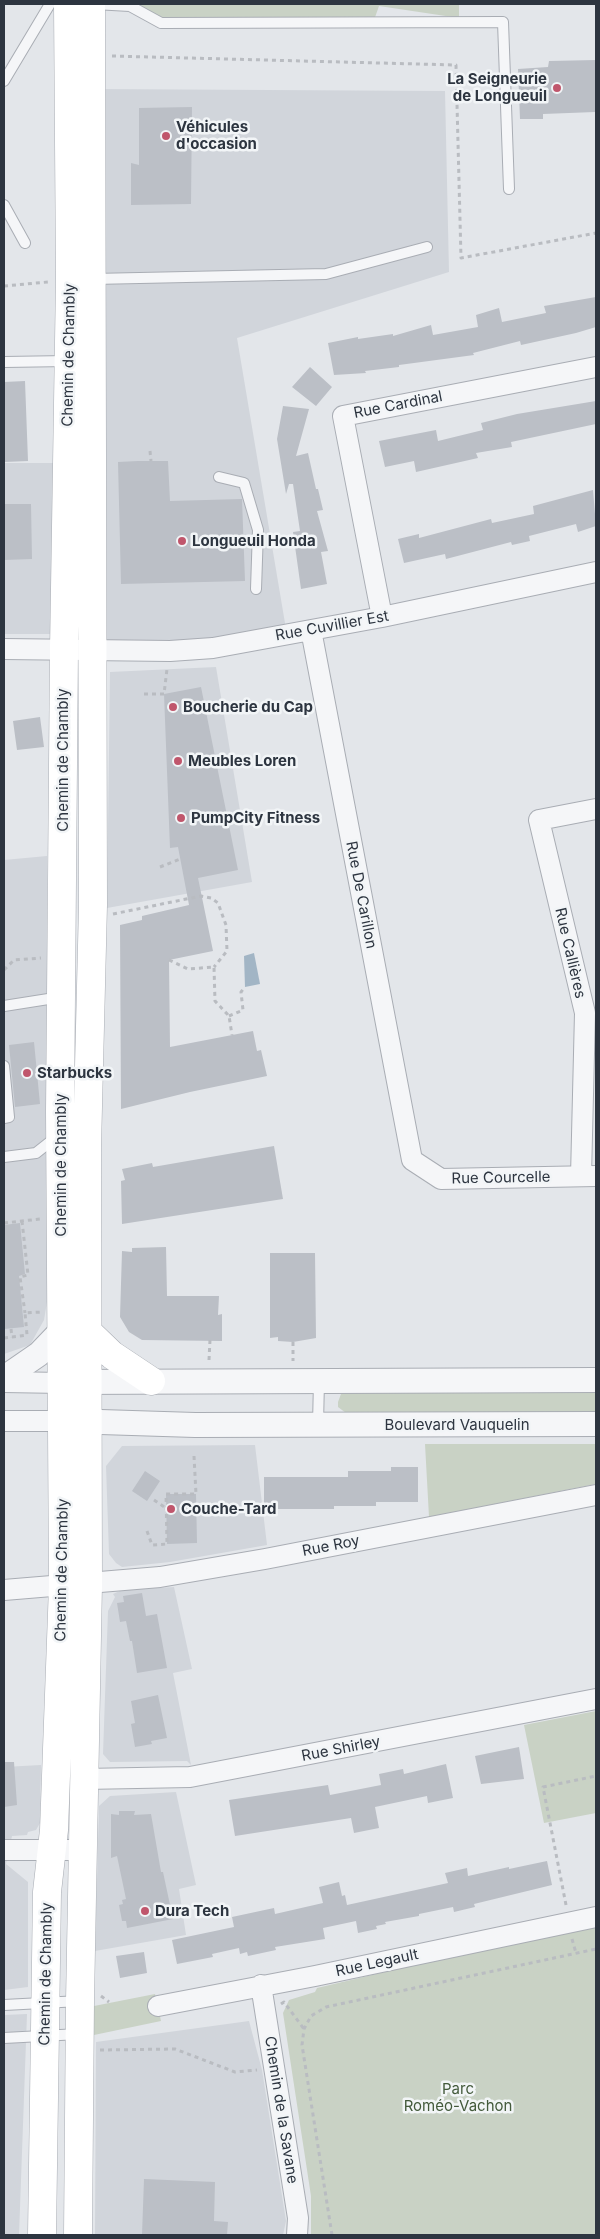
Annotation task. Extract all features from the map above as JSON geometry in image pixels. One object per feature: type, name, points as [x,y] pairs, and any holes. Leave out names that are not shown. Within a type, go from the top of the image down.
[{"type":"main road","name":"Chemin de Chambly","points":[[66,1325],[87,1142],[92,905],[93,650],[81,279],[68,4]]},
{"type":"main road","name":"Chemin de Chambly","points":[[78,2235],[84,1779],[76,1585],[75,1382],[66,1325],[61,1132],[62,956],[64,649],[69,361],[81,279],[92,4]]},
{"type":"main road","points":[[66,1325],[151,1381]]},
{"type":"main road","name":"Chemin de Chambly","points":[[42,2235],[47,1892],[76,1585]]},
{"type":"street","name":"Rue Cardinal","points":[[382,617],[342,416],[596,367]]},
{"type":"street","name":"Rue Cuvillier Est","points":[[4,649],[170,651],[213,648],[382,617],[596,572]]},
{"type":"street","name":"Rue De Carillon","points":[[311,630],[412,1160]]},
{"type":"street","name":"Rue Callières","points":[[589,1176],[590,1012],[539,820],[596,808]]},
{"type":"street","name":"Rue Courcelle","points":[[412,1160],[441,1179],[589,1176]]},
{"type":"street","points":[[4,1378],[39,1354],[66,1325]]},
{"type":"street","points":[[4,1382],[596,1380]]},
{"type":"street","points":[[4,1421],[75,1421]]},
{"type":"street","name":"Boulevard Vauquelin","points":[[75,1421],[195,1425],[596,1424]]},
{"type":"street","name":"Rue Roy","points":[[4,1590],[160,1577],[265,1559],[596,1495]]},
{"type":"street","name":"Rue Shirley","points":[[84,1779],[190,1777],[596,1699]]},
{"type":"street","points":[[4,1850],[83,1850]]},
{"type":"street","name":"Rue Legault","points":[[158,2006],[596,1917]]},
{"type":"street","name":"Chemin de la Savane","points":[[261,1985],[298,2218],[297,2235]]},
{"type":"lane","points":[[4,82],[50,4]]},
{"type":"lane","points":[[92,4],[130,6],[161,23],[503,22],[509,190]]},
{"type":"lane","points":[[4,205],[25,243]]},
{"type":"lane","points":[[81,279],[326,274],[426,247]]},
{"type":"lane","points":[[4,362],[69,361]]},
{"type":"lane","points":[[218,476],[244,483],[258,530],[256,589]]},
{"type":"lane","points":[[4,1006],[62,997]]},
{"type":"lane","points":[[4,1066],[9,1117],[4,1118]]},
{"type":"lane","points":[[4,1156],[36,1153],[50,1144],[61,1132]]},
{"type":"lane","points":[[318,1424],[319,1381]]},
{"type":"lane","points":[[4,2005],[80,2001]]},
{"type":"lane","points":[[4,2038],[45,2036],[80,2042]]},
{"type":"path","points":[[91,56],[456,65],[462,258],[596,233]]},
{"type":"path","points":[[4,286],[81,279]]},
{"type":"path","points":[[150,451],[151,461]]},
{"type":"path","points":[[144,694],[164,694],[170,651]]},
{"type":"path","points":[[160,867],[180,859]]},
{"type":"path","points":[[104,916],[201,896],[211,898],[218,903],[226,925],[227,951],[214,968],[216,1000],[229,1016],[232,1035]]},
{"type":"path","points":[[4,970],[14,960],[62,956]]},
{"type":"path","points":[[169,960],[188,968],[214,968]]},
{"type":"path","points":[[229,1016],[243,1010],[241,992],[245,987]]},
{"type":"path","points":[[4,1223],[50,1218]]},
{"type":"path","points":[[4,1338],[27,1335],[20,1277],[28,1275],[22,1221]]},
{"type":"path","points":[[25,1313],[66,1325]]},
{"type":"path","points":[[11,1329],[12,1337]]},
{"type":"path","points":[[209,1360],[210,1340]]},
{"type":"path","points":[[293,1342],[294,1361]]},
{"type":"path","points":[[147,1531],[152,1545],[167,1544],[166,1494],[196,1494],[194,1456]]},
{"type":"path","points":[[154,1500],[166,1508]]},
{"type":"path","points":[[568,1913],[543,1787],[596,1776]]},
{"type":"path","points":[[571,1934],[576,1953]]},
{"type":"path","points":[[332,2235],[302,2045],[304,2029],[311,2016],[326,2007],[596,1949]]},
{"type":"path","points":[[284,2002],[304,2029]]},
{"type":"path","points":[[80,2042],[175,2049],[235,2072],[262,2070]]},
{"type":"shaded area","points":[[91,89],[445,91],[449,272],[237,338],[287,635],[105,651]]},
{"type":"shaded area","points":[[4,463],[55,463],[53,634],[4,634]]},
{"type":"shaded area","points":[[216,667],[252,882],[107,908],[110,672]]},
{"type":"shaded area","points":[[47,856],[47,1302],[44,1320],[30,1345],[4,1354],[4,860]]},
{"type":"shaded area","points":[[255,1445],[267,1545],[170,1562],[122,1567],[116,1563],[109,1554],[106,1466],[122,1446]]},
{"type":"shaded area","points":[[174,1587],[192,1669],[173,1673],[191,1765],[187,1761],[110,1762],[103,1754],[108,1611],[115,1597],[113,1594],[122,1590]]},
{"type":"shaded area","points":[[41,1765],[40,1823],[36,1830],[28,1832],[27,1835],[12,1836],[6,1864],[28,1882],[28,1987],[4,1990],[4,1767]]},
{"type":"shaded area","points":[[176,1792],[196,1885],[179,1889],[186,1935],[95,1951],[99,1806],[110,1796]]},
{"type":"shaded area","points":[[27,2014],[19,2235],[4,2235],[4,2015]]},
{"type":"shaded area","points":[[249,2021],[262,2070],[286,2221],[283,2235],[95,2235],[96,2042]]},
{"type":"green space","points":[[121,4],[459,4],[459,18],[379,6],[373,23],[161,23]]},
{"type":"green space","points":[[345,1391],[596,1391],[596,1414],[346,1413],[338,1407],[341,1394]]},
{"type":"green space","points":[[425,1444],[596,1444],[596,1484],[429,1517]]},
{"type":"green space","points":[[596,1711],[596,1813],[544,1823],[524,1725]]},
{"type":"green space","name":"Parc Roméo-Vachon","points":[[596,1922],[596,2235],[311,2235],[311,2196],[283,2013],[289,2000],[315,1992],[317,1988]]},
{"type":"green space","points":[[155,1994],[161,2021],[94,2035],[94,2006]]},
{"type":"water","points":[[254,953],[260,984],[245,987],[244,956]]},
{"type":"building","name":"La Seigneurie de Longueuil","points":[[596,60],[595,112],[543,114],[543,119],[520,119],[518,69],[548,67],[549,61]]},
{"type":"building","name":"Véhicules d'occasion","points":[[192,107],[191,204],[131,205],[131,163],[139,165],[139,108]]},
{"type":"building","points":[[596,297],[596,327],[576,333],[521,345],[520,341],[473,353],[474,355],[399,365],[399,367],[365,371],[366,373],[334,375],[328,343],[358,337],[358,339],[393,334],[393,336],[431,325],[433,335],[478,327],[476,315],[499,308],[502,322],[546,313],[544,306]]},
{"type":"building","points":[[310,367],[332,387],[316,406],[292,387]]},
{"type":"building","points":[[25,381],[28,461],[4,462],[4,382]]},
{"type":"building","points":[[596,401],[596,424],[511,442],[512,447],[476,453],[478,458],[416,472],[414,461],[385,467],[379,441],[436,430],[438,441],[483,430],[481,423],[517,414]]},
{"type":"building","points":[[283,406],[309,409],[296,456],[308,453],[323,510],[317,511],[328,551],[321,552],[327,584],[301,589],[293,532],[300,531],[293,484],[289,484],[286,494],[277,439]]},
{"type":"building","name":"Longueuil Honda","points":[[168,461],[170,501],[242,499],[245,581],[121,584],[118,462]]},
{"type":"building","points":[[593,490],[596,526],[578,532],[576,524],[529,536],[530,541],[512,545],[511,542],[446,559],[445,554],[404,563],[398,539],[419,534],[419,538],[491,519],[492,523],[534,514],[533,506]]},
{"type":"building","points":[[4,504],[31,504],[32,559],[4,560]]},
{"type":"building","points":[[201,687],[238,870],[198,878],[213,951],[169,960],[170,1047],[253,1031],[257,1051],[261,1050],[267,1076],[121,1109],[120,925],[142,920],[142,916],[189,905],[178,847],[170,848],[164,694]]},
{"type":"building","points":[[40,717],[44,747],[17,750],[13,721]]},
{"type":"building","points":[[34,1042],[40,1104],[15,1107],[9,1045]]},
{"type":"building","points":[[274,1146],[283,1199],[122,1224],[121,1181],[125,1180],[122,1169],[152,1163],[153,1167]]},
{"type":"building","points":[[20,1223],[25,1274],[19,1276],[24,1327],[4,1329],[4,1225]]},
{"type":"building","points":[[166,1247],[167,1296],[219,1296],[218,1315],[222,1314],[222,1341],[142,1340],[129,1332],[120,1317],[122,1251],[132,1252],[132,1248]]},
{"type":"building","points":[[270,1253],[315,1253],[316,1338],[293,1342],[278,1341],[278,1337],[270,1338]]},
{"type":"building","points":[[391,1467],[418,1467],[418,1502],[376,1502],[376,1506],[334,1506],[334,1509],[264,1509],[264,1477],[348,1477],[348,1471],[391,1471]]},
{"type":"building","points":[[145,1471],[160,1481],[147,1501],[132,1491]]},
{"type":"building","points":[[166,1494],[196,1494],[197,1543],[167,1544]]},
{"type":"building","points":[[142,1593],[146,1616],[157,1614],[167,1668],[137,1673],[132,1641],[130,1641],[126,1621],[120,1622],[117,1603],[124,1602],[123,1596]]},
{"type":"building","points":[[158,1695],[167,1738],[151,1741],[152,1744],[135,1747],[131,1724],[135,1723],[131,1701]]},
{"type":"building","points":[[519,1747],[524,1779],[481,1784],[475,1756]]},
{"type":"building","points":[[4,1762],[14,1762],[17,1805],[4,1807]]},
{"type":"building","points":[[446,1764],[453,1798],[428,1803],[427,1796],[375,1807],[379,1828],[354,1833],[351,1818],[235,1836],[229,1800],[328,1785],[330,1795],[381,1785],[379,1774],[403,1769],[404,1774]]},
{"type":"building","points":[[119,1811],[135,1811],[134,1815],[151,1814],[161,1872],[163,1872],[173,1919],[127,1928],[126,1921],[122,1921],[119,1905],[123,1904],[122,1900],[126,1899],[117,1856],[111,1858],[111,1814],[119,1815]]},
{"type":"building","points":[[547,1861],[552,1885],[474,1904],[475,1907],[454,1912],[453,1907],[419,1914],[419,1916],[385,1922],[386,1924],[376,1926],[377,1929],[358,1933],[356,1921],[323,1928],[325,1939],[275,1947],[276,1950],[248,1956],[247,1952],[240,1954],[239,1948],[212,1954],[213,1957],[177,1964],[172,1940],[234,1927],[232,1917],[274,1908],[275,1914],[323,1903],[319,1887],[339,1882],[342,1896],[345,1895],[347,1905],[448,1883],[445,1873],[467,1868],[468,1876]]},
{"type":"building","points":[[144,1952],[147,1973],[120,1978],[116,1956]]},
{"type":"building","points":[[144,2179],[215,2182],[214,2221],[228,2222],[227,2235],[142,2235]]},
{"type":"place","name":"La Seigneurie de Longueuil","points":[[557,88]]},
{"type":"place","name":"Véhicules d'occasion","points":[[166,136]]},
{"type":"place","name":"Longueuil Honda","points":[[182,541]]},
{"type":"place","name":"Boucherie du Cap","points":[[173,707]]},
{"type":"place","name":"Meubles Loren","points":[[178,761]]},
{"type":"place","name":"PumpCity Fitness","points":[[181,818]]},
{"type":"place","name":"Starbucks","points":[[27,1073]]},
{"type":"place","name":"Couche-Tard","points":[[171,1509]]},
{"type":"place","name":"Dura Tech","points":[[145,1911]]}]
